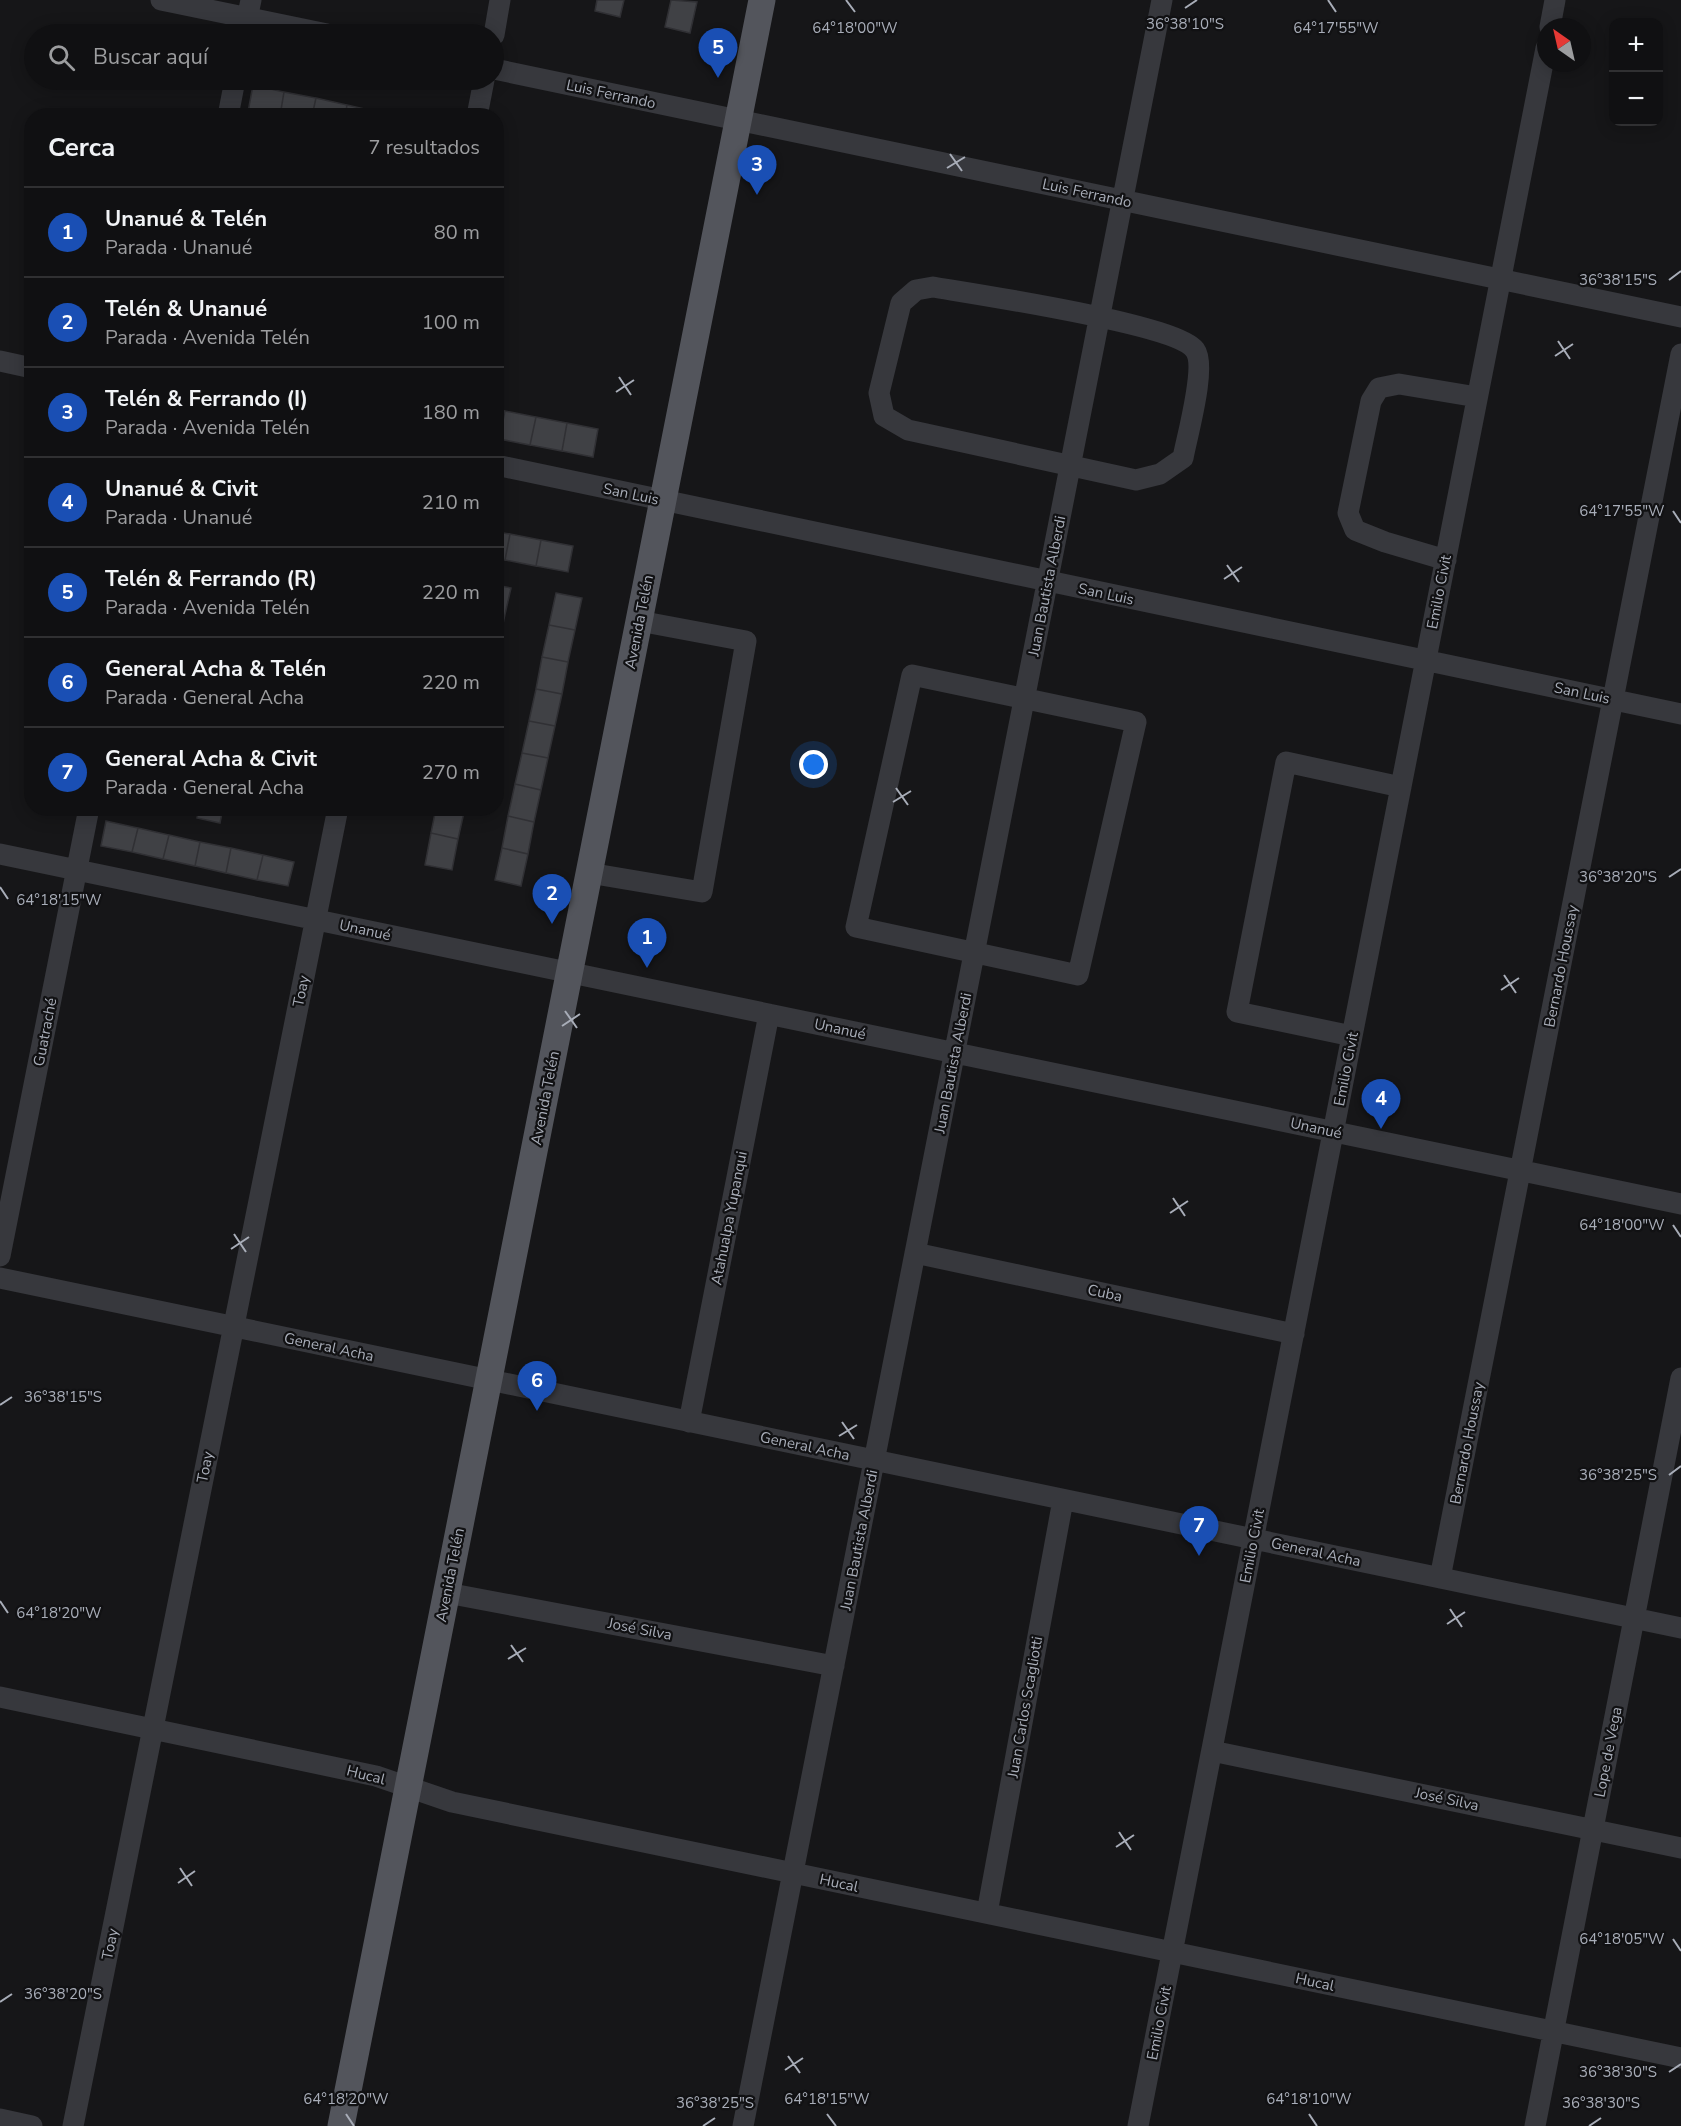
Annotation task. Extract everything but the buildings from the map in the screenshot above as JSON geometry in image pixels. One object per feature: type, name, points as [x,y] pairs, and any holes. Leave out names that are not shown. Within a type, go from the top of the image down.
[{"type":"main road","name":"Avenida Telén","points":[[341,2126],[762,0]]},
{"type":"street","points":[[161,0],[281,24]]},
{"type":"street","points":[[496,24],[500,0]]},
{"type":"street","name":"Juan Bautista Alberdi","points":[[743,2126],[1162,0]]},
{"type":"street","points":[[1552,18],[1555,0]]},
{"type":"street","name":"Luis Ferrando","points":[[504,71],[1681,316]]},
{"type":"street","name":"Emilio Civit","points":[[1138,2126],[1541,72]]},
{"type":"street","points":[[230,108],[233,90]]},
{"type":"street","points":[[479,108],[482,90]]},
{"type":"street","points":[[933,287],[1100,317],[1183,340],[1196,350],[1201,369],[1183,458],[1160,474],[1136,480],[908,430],[884,416],[879,393],[901,303],[916,290],[933,287]]},
{"type":"street","name":"Bernardo Houssay","points":[[1440,1578],[1681,354]]},
{"type":"street","points":[[0,361],[24,366]]},
{"type":"street","points":[[1446,560],[1385,542],[1355,530],[1348,513],[1371,401],[1379,388],[1399,384],[1477,397]]},
{"type":"street","name":"San Luis","points":[[504,467],[1681,714]]},
{"type":"street","points":[[589,873],[702,892],[746,641],[639,621]]},
{"type":"street","points":[[912,675],[1025,698],[1136,722],[1078,975],[856,927],[912,675]]},
{"type":"street","points":[[1352,1036],[1237,1012],[1239,1000],[1286,762],[1401,787]]},
{"type":"street","name":"Guatraché","points":[[0,1256],[87,816]]},
{"type":"street","name":"Toay","points":[[73,2126],[336,816]]},
{"type":"street","name":"Unanué","points":[[0,854],[1681,1204]]},
{"type":"street","name":"Atahualpa Yupanqui","points":[[689,1422],[769,1014]]},
{"type":"street","name":"Cuba","points":[[915,1253],[1294,1334]]},
{"type":"street","name":"General Acha","points":[[0,1278],[1681,1628]]},
{"type":"street","name":"Lope de Vega","points":[[1535,2126],[1634,1618],[1678,1411],[1681,1378]]},
{"type":"street","name":"Juan Carlos Scagliotti","points":[[987,1913],[1064,1500]]},
{"type":"street","name":"José Silva","points":[[447,1593],[834,1666]]},
{"type":"street","name":"Hucal","points":[[0,1697],[376,1776],[452,1802],[1681,2058]]},
{"type":"street","name":"José Silva","points":[[1212,1751],[1681,1848]]},
{"type":"street","points":[[0,2119],[32,2126]]},
{"type":"place","name":"Telén & Ferrando (R)","points":[[718,78]]},
{"type":"place","name":"Telén & Ferrando (I)","points":[[757,195]]},
{"type":"place","name":"Telén & Unanué","points":[[552,924]]},
{"type":"place","name":"Unanué & Telén","points":[[647,968]]},
{"type":"place","name":"Unanué & Civit","points":[[1381,1129]]},
{"type":"place","name":"General Acha & Telén","points":[[537,1411]]},
{"type":"place","name":"General Acha & Civit","points":[[1199,1556]]}]
